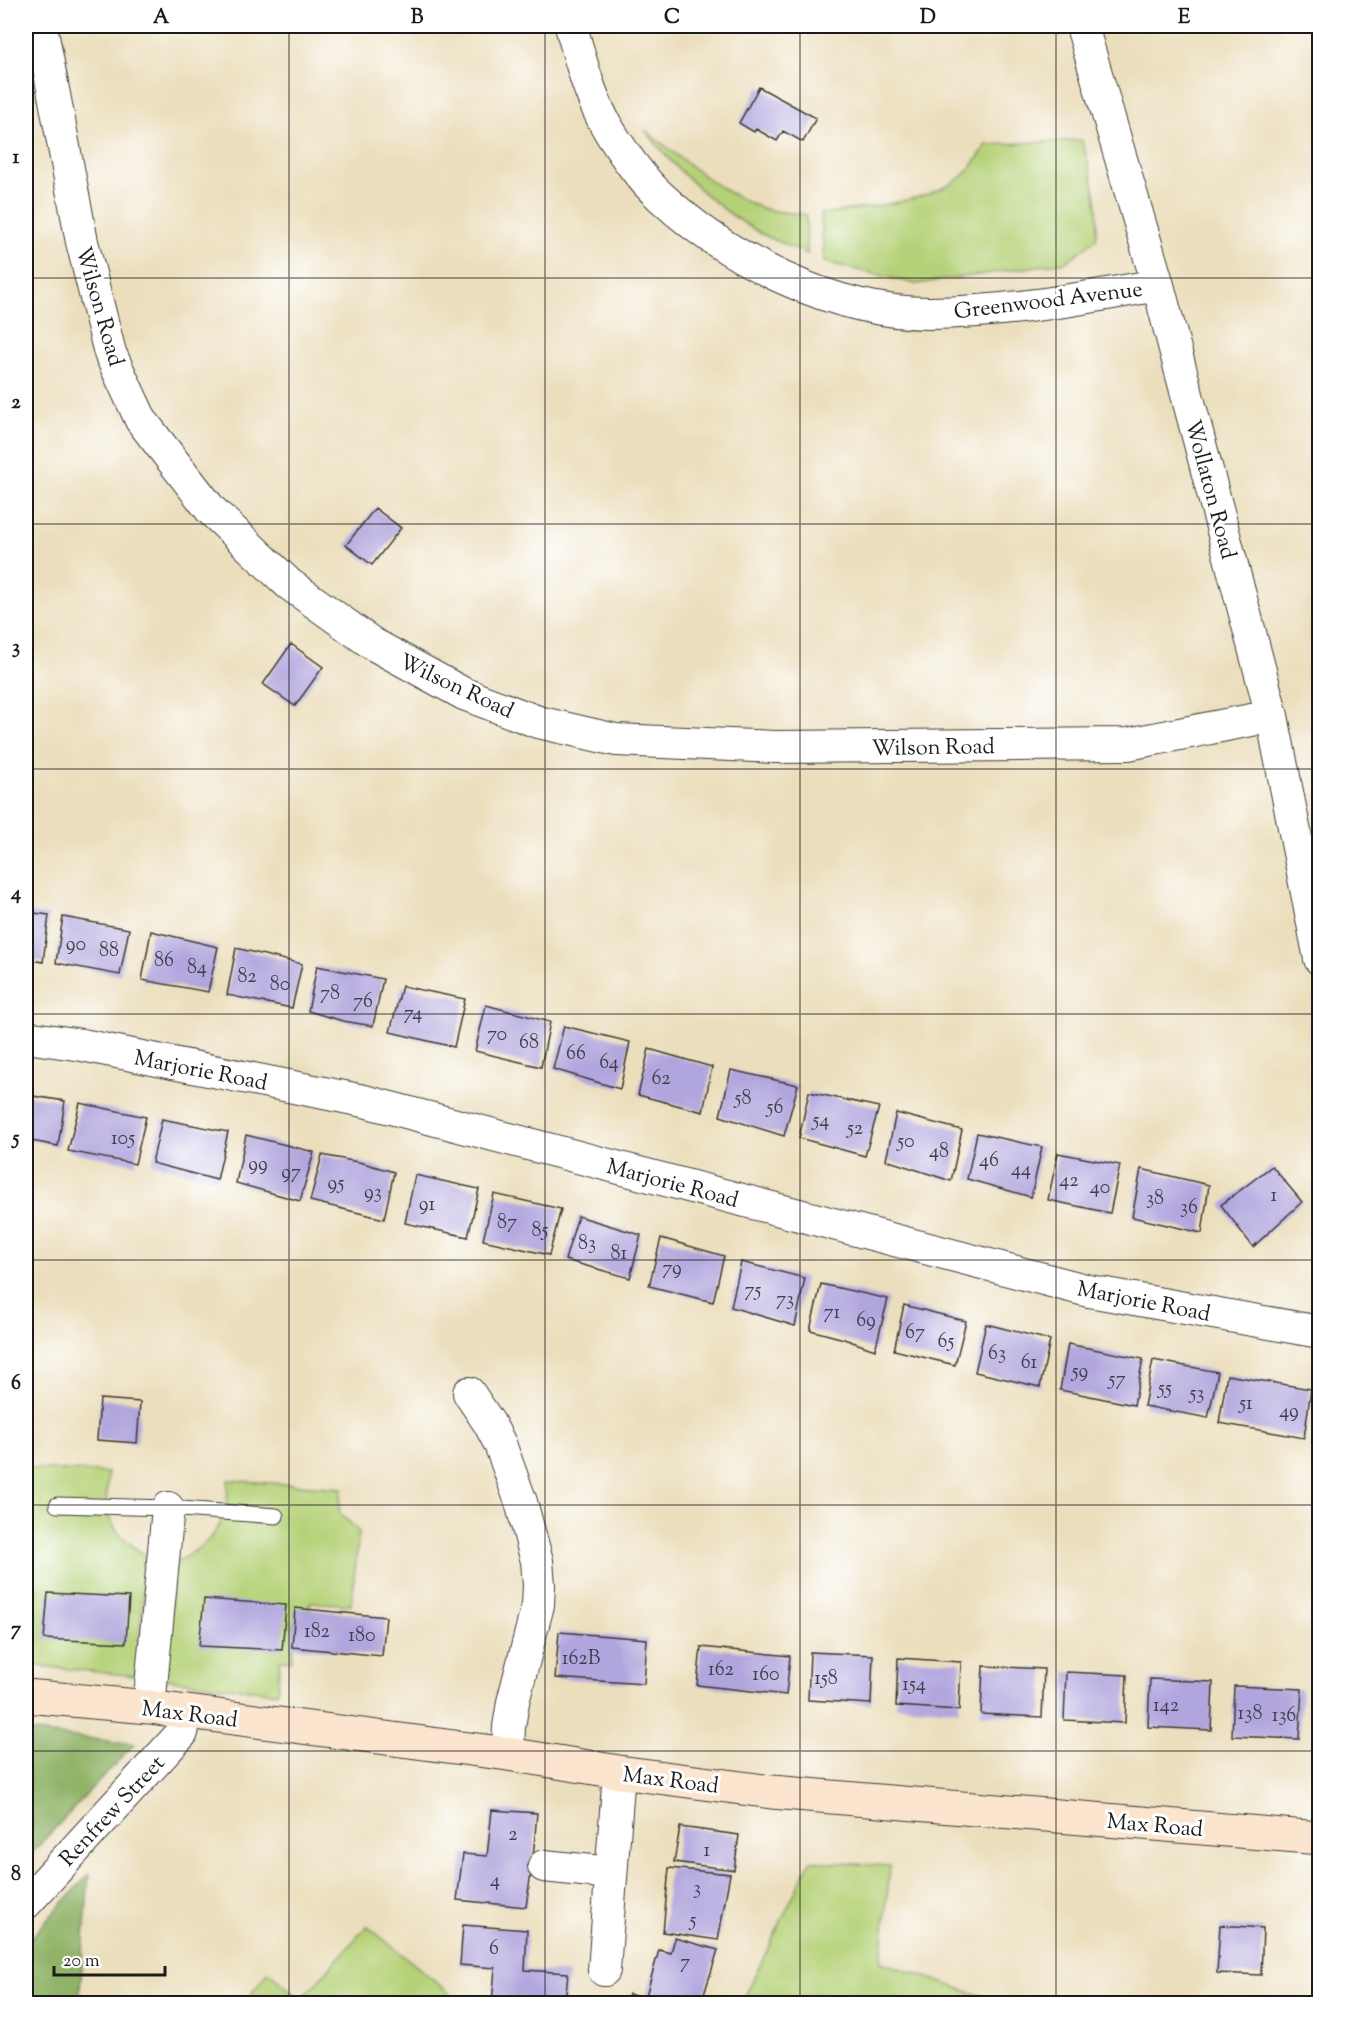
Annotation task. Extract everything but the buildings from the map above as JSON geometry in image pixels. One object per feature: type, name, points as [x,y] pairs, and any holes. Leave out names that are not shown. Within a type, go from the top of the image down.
[{"type":"street","name":"Wilson Road","points":[[41,26],[82,242],[110,353],[141,420],[211,510],[289,584],[373,644],[464,694],[538,722],[616,740],[774,747],[1128,744],[1272,716]]},
{"type":"street","name":"Greenwood Avenue","points":[[571,26],[587,83],[609,130],[630,163],[658,195],[696,227],[742,258],[787,280],[831,296],[875,307],[927,313],[1043,304],[1158,285]]},
{"type":"street","name":"Wollaton Road","points":[[1082,26],[1158,285],[1272,716],[1320,959]]},
{"type":"street","name":"Marjorie Road","points":[[26,1037],[82,1045],[364,1101],[1089,1291],[1320,1332]]},
{"type":"street","points":[[469,1394],[500,1444],[521,1502],[549,1559],[539,1585],[538,1605],[513,1702],[508,1754]]},
{"type":"street","points":[[149,1707],[168,1508]]},
{"type":"street","name":"Max Road","points":[[26,1696],[149,1707],[508,1754],[620,1773],[772,1792],[1320,1838]]},
{"type":"street","name":"Renfrew Street","points":[[26,1902],[182,1733],[186,1712]]},
{"type":"street","points":[[604,1970],[620,1773]]},
{"type":"street","points":[[544,1866],[611,1873]]},
{"type":"lane","points":[[57,1505],[168,1508],[276,1516]]},
{"type":"green space","points":[[645,130],[702,175],[749,203],[765,209],[806,215],[807,254],[761,234],[724,209],[669,159]]},
{"type":"green space","points":[[1082,140],[1096,201],[1096,239],[1066,262],[916,284],[824,262],[821,214],[875,207],[930,193],[964,175],[986,145]]},
{"type":"green space","points":[[26,1468],[108,1473],[106,1502],[109,1518],[123,1537],[147,1557],[136,1676],[31,1665],[37,1589],[26,1588]]},
{"type":"green space","points":[[228,1480],[342,1488],[339,1512],[359,1532],[351,1605],[310,1602],[309,1624],[294,1623],[292,1661],[280,1660],[277,1693],[164,1679],[175,1562],[199,1548],[216,1530],[225,1508]]},
{"type":"green space","points":[[26,1731],[134,1744],[26,1859]]},
{"type":"green space","points":[[810,1861],[890,1866],[881,1962],[1002,2003],[742,2003]]},
{"type":"green space","points":[[89,1874],[79,2003],[26,2003],[26,1943]]},
{"type":"green space","points":[[367,1926],[462,2003],[245,2003],[268,1971],[301,2000]]}]
